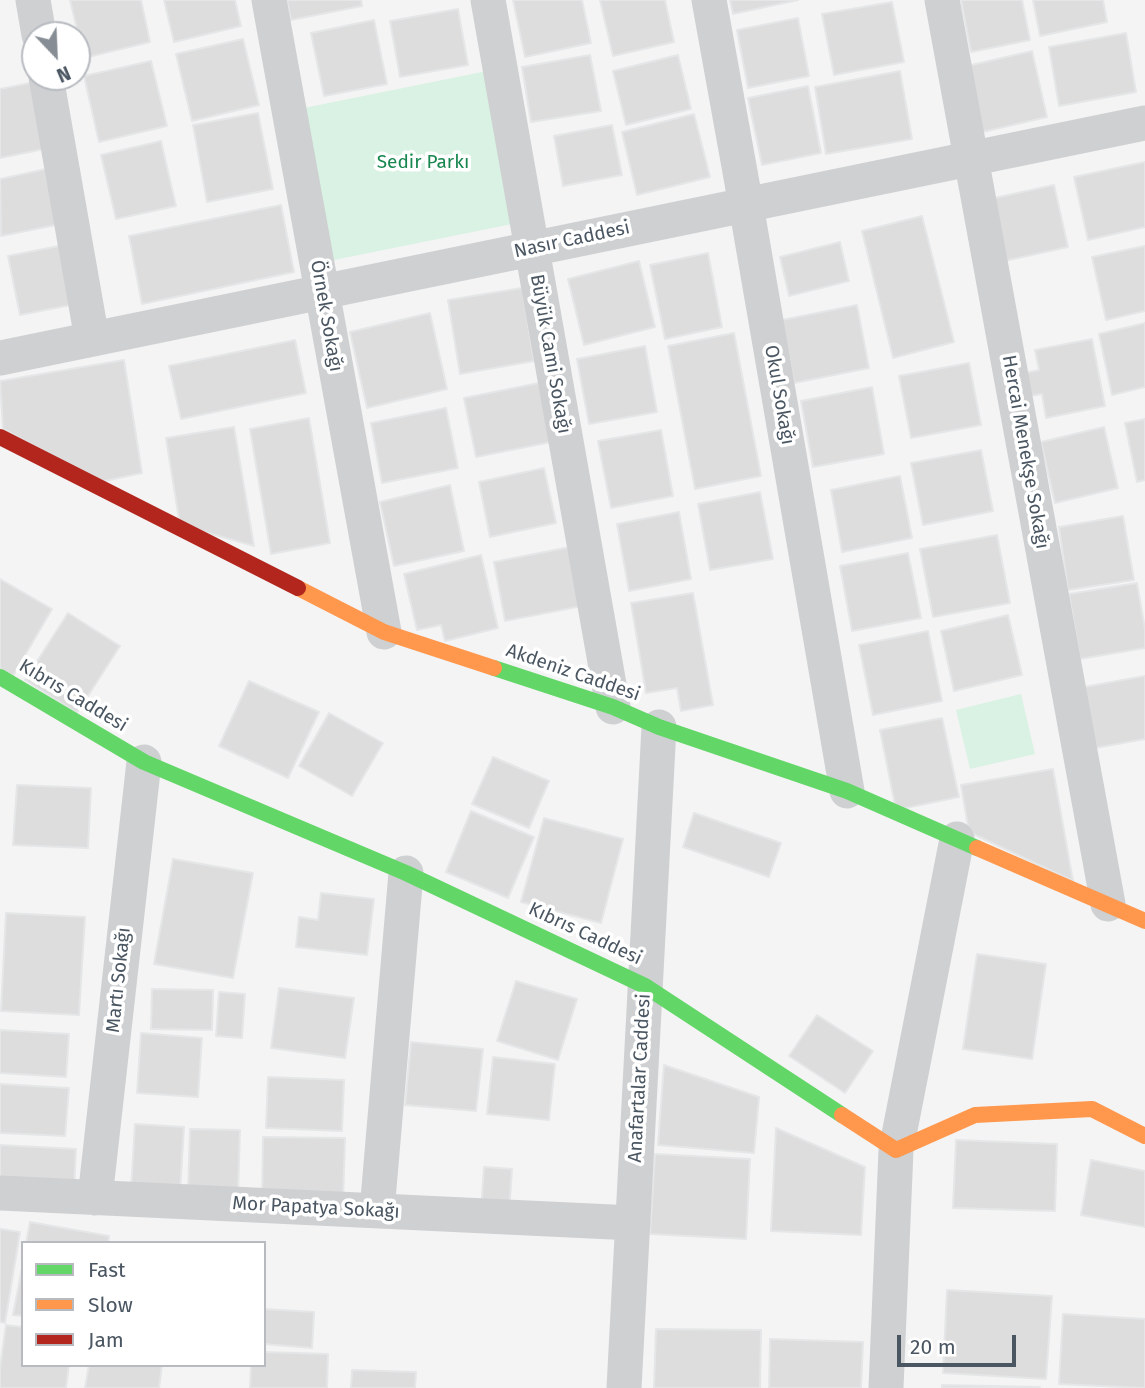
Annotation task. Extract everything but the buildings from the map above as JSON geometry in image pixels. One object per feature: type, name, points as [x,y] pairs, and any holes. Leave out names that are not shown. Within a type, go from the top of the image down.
[{"type":"street","points":[[33,0],[37,21]]},
{"type":"street","name":"Örnek Sokağı","points":[[269,0],[384,632]]},
{"type":"street","name":"Büyük Cami Sokağı","points":[[488,0],[613,707]]},
{"type":"street","name":"Okul Sokağı","points":[[709,0],[846,791]]},
{"type":"street","name":"Hercai Menekşe Sokağı","points":[[942,0],[1108,904]]},
{"type":"street","points":[[48,91],[92,339]]},
{"type":"street","name":"Nasır Caddesi","points":[[0,358],[1145,123]]},
{"type":"street","name":"Akdeniz Caddesi","points":[[0,437],[384,632],[613,707],[659,727],[846,791],[1145,921]]},
{"type":"street","name":"Kıbrıs Caddesi","points":[[0,677],[144,762],[406,873],[645,986],[896,1150]]},
{"type":"street","name":"Anafartalar Caddesi","points":[[624,1388],[659,727]]},
{"type":"street","name":"Martı Sokağı","points":[[95,1198],[144,762]]},
{"type":"street","points":[[886,1388],[896,1150],[957,839]]},
{"type":"street","points":[[377,1211],[406,873]]},
{"type":"street","points":[[896,1150],[975,1115],[1092,1109],[1145,1136]]},
{"type":"street","name":"Mor Papatya Sokağı","points":[[0,1193],[632,1223]]},
{"type":"green space","name":"Sedir Parkı","points":[[487,71],[517,223],[334,260],[304,108]]},
{"type":"green space","points":[[1021,694],[1035,754],[970,769],[956,710]]},
{"type":"traffic: fast","points":[[494,668],[613,707],[659,727],[847,791],[977,848]]},
{"type":"traffic: fast","points":[[0,677],[144,762],[406,873],[645,986],[842,1115]]},
{"type":"traffic: slow","points":[[298,588],[384,632],[494,668]]},
{"type":"traffic: slow","points":[[977,848],[1145,921]]},
{"type":"traffic: slow","points":[[842,1115],[896,1150],[975,1115],[1092,1109],[1145,1136]]},
{"type":"traffic: jam","points":[[0,437],[298,588]]}]
